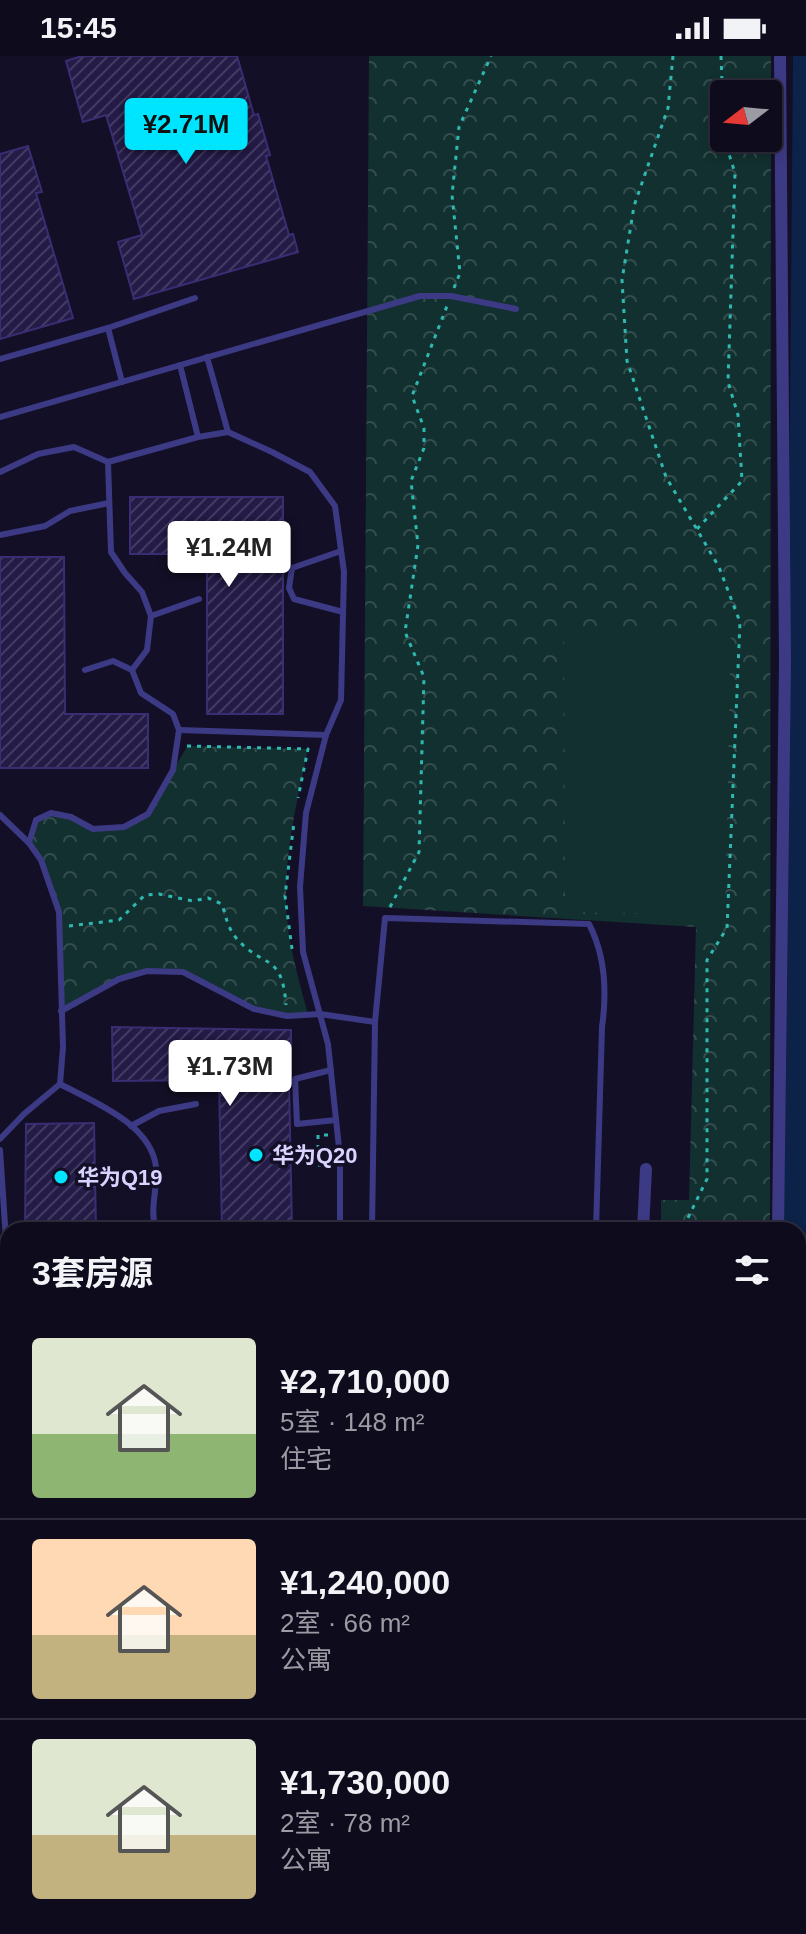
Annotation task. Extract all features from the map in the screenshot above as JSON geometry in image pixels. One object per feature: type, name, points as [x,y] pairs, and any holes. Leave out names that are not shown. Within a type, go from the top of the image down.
[{"type":"street","points":[[778,1222],[785,661],[780,56]]},
{"type":"street","points":[[643,1222],[646,1169]]},
{"type":"lane","points":[[0,417],[420,296],[451,296],[516,309]]},
{"type":"lane","points":[[0,359],[108,328],[195,298]]},
{"type":"lane","points":[[108,328],[122,382]]},
{"type":"lane","points":[[207,357],[228,432]]},
{"type":"lane","points":[[180,365],[198,437]]},
{"type":"lane","points":[[0,472],[38,454],[74,447],[108,462],[198,437],[228,432],[310,472],[335,506],[344,572],[341,700],[326,735],[306,813],[300,887],[303,952],[328,1044],[340,1157],[340,1222]]},
{"type":"lane","points":[[108,462],[111,552],[142,592],[151,616],[147,650],[132,670]]},
{"type":"lane","points":[[0,535],[45,526],[70,511],[109,503]]},
{"type":"lane","points":[[341,551],[292,568],[289,588],[294,599],[343,612]]},
{"type":"lane","points":[[151,616],[199,599]]},
{"type":"lane","points":[[29,843],[36,820],[51,813],[71,817],[93,829],[124,827],[148,814],[173,770],[179,730],[173,714],[141,693],[132,670],[113,661],[85,670]]},
{"type":"lane","points":[[179,730],[326,735]]},
{"type":"lane","points":[[0,815],[29,843],[41,860],[59,912],[61,1011],[60,1084],[0,1139]]},
{"type":"lane","points":[[372,1222],[375,1022],[385,918],[589,924],[599,943],[603,965],[596,1222]]},
{"type":"lane","points":[[61,1011],[119,979],[147,971],[183,972],[254,1009],[287,1016],[320,1014],[375,1022]]},
{"type":"lane","points":[[331,1070],[295,1079],[297,1124],[336,1120]]},
{"type":"lane","points":[[60,1084],[131,1126],[150,1146],[156,1169],[153,1196],[155,1222]]},
{"type":"lane","points":[[131,1126],[159,1111],[196,1104]]},
{"type":"lane","points":[[0,1150],[5,1222]]},
{"type":"path","points":[[385,918],[419,852],[424,677],[405,632],[418,545],[411,481],[424,448],[424,428],[412,396],[460,273],[452,195],[459,127],[491,56]]},
{"type":"path","points":[[673,56],[668,108],[634,206],[622,280],[627,361],[666,477],[719,567],[740,622],[727,928],[707,960],[707,1179],[686,1222]]},
{"type":"path","points":[[721,56],[722,80]]},
{"type":"path","points":[[697,529],[742,481],[738,415],[728,382],[735,173],[728,152]]},
{"type":"path","points":[[188,746],[308,749],[297,801]]},
{"type":"path","points":[[294,959],[285,896],[295,816]]},
{"type":"path","points":[[59,927],[119,920],[145,895],[159,894],[193,901],[208,898],[222,904],[230,929],[238,941],[277,966],[284,983],[287,1016]]},
{"type":"path","points":[[329,1135],[318,1135],[318,1165],[330,1166]]},
{"type":"green space","points":[[369,56],[771,56],[771,80],[710,80],[710,152],[771,152],[770,1222],[661,1222],[661,1200],[689,1200],[696,927],[363,906]]},
{"type":"green space","points":[[564,631],[731,631],[725,915],[565,912]]},
{"type":"green space","points":[[188,746],[308,749],[290,839],[286,909],[296,970],[308,1015],[260,1011],[188,976],[160,970],[123,978],[61,1011],[59,912],[41,860],[29,843],[36,820],[61,815],[100,830],[121,828],[135,822],[151,809]]},
{"type":"water","points":[[793,56],[806,56],[806,1222],[783,1222]]},
{"type":"building","points":[[82,56],[237,56],[254,115],[258,114],[270,155],[266,156],[289,235],[293,234],[298,252],[134,299],[118,242],[142,235],[106,115],[83,122],[66,61]]},
{"type":"building","points":[[28,146],[42,192],[36,193],[73,318],[0,339],[0,154]]},
{"type":"building","points":[[130,497],[283,497],[283,714],[207,714],[207,554],[130,554]]},
{"type":"building","points":[[0,557],[64,557],[65,714],[148,714],[148,768],[0,768]]},
{"type":"building","name":"华为Q20","points":[[112,1027],[291,1030],[292,1222],[222,1222],[219,1080],[113,1081]]},
{"type":"building","name":"华为Q19","points":[[94,1123],[96,1222],[25,1222],[26,1124]]},
{"type":"place","name":"华为Q20","points":[[256,1155]]},
{"type":"place","name":"华为Q19","points":[[61,1177]]}]
